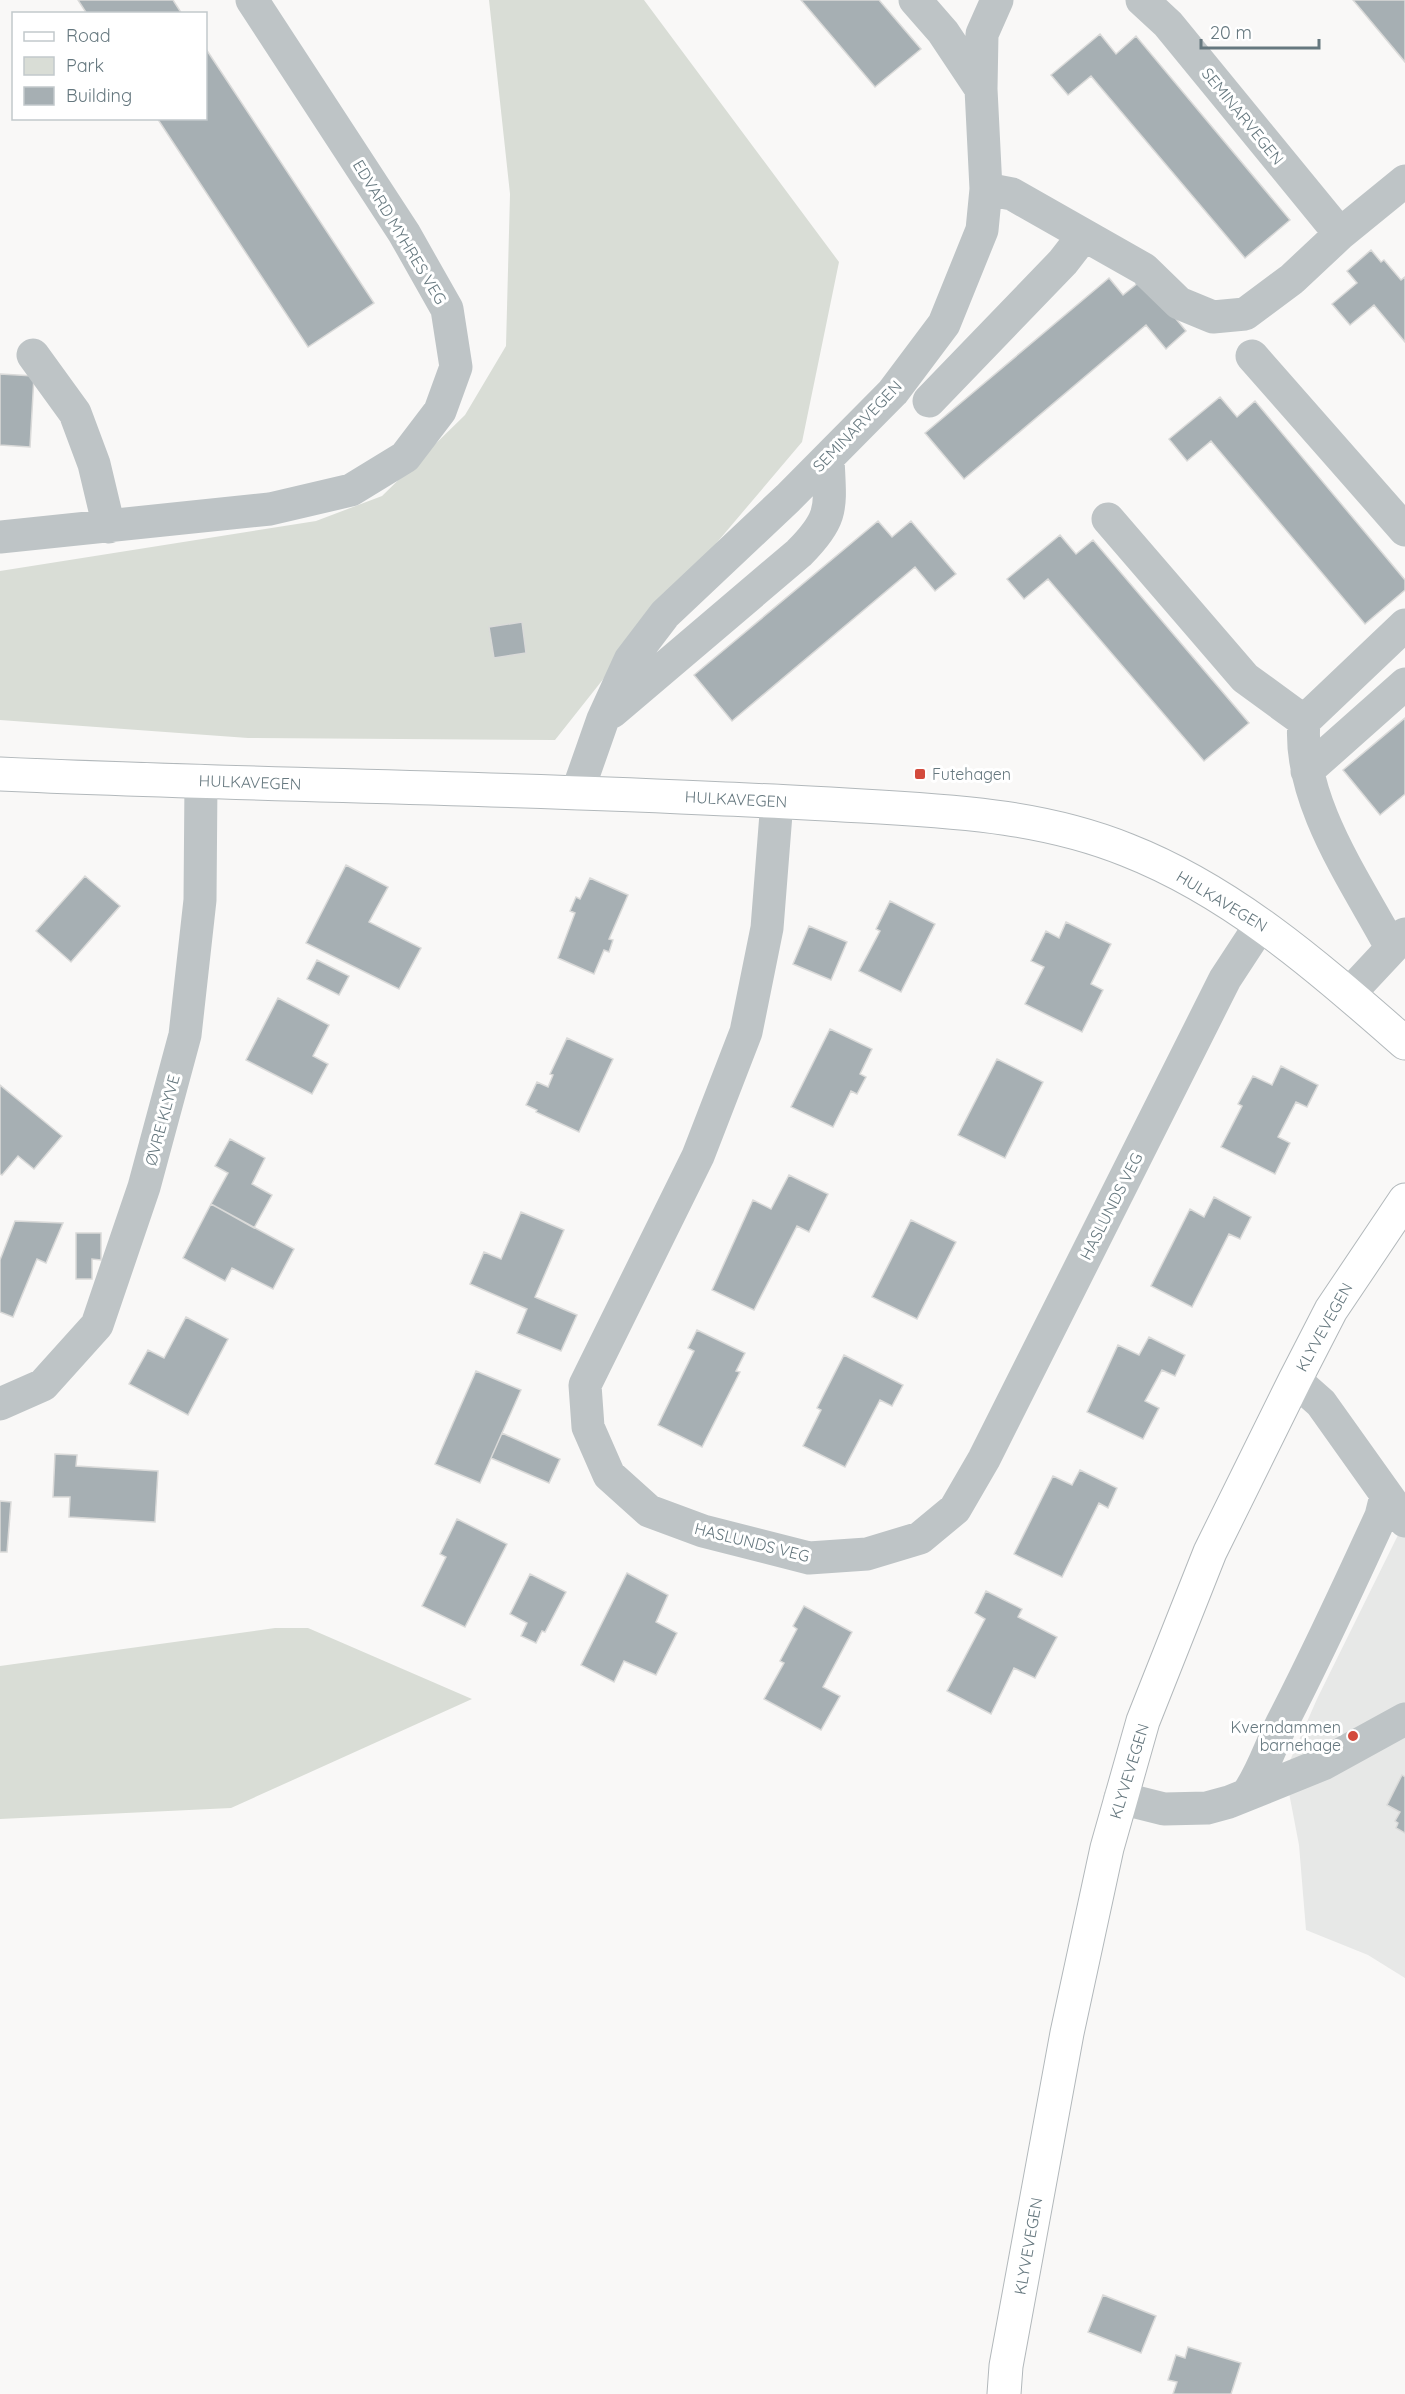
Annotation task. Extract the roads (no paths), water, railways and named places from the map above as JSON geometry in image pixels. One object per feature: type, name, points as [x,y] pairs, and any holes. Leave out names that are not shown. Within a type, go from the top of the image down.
[{"type":"main road","name":"HULKAVEGEN","points":[[0,774],[777,801],[992,815],[1060,828],[1127,850],[1184,876],[1261,924],[1349,994],[1405,1043]]},
{"type":"main road","name":"KLYVEVEGEN","points":[[1004,2394],[1006,2366],[1067,2033],[1120,1798],[1143,1721],[1210,1552],[1295,1380],[1331,1310],[1405,1200]]},
{"type":"street","name":"EDVARD MYHRES VEG","points":[[0,537],[270,509],[351,490],[405,457],[440,411],[456,367],[447,309],[404,233],[252,0]]},
{"type":"street","points":[[915,0],[943,32],[981,89]]},
{"type":"street","name":"SEMINARVEGEN","points":[[577,793],[603,718],[630,660],[665,614],[893,393],[944,324],[982,230],[986,189],[981,89],[982,33],[997,0]]},
{"type":"street","name":"SEMINARVEGEN","points":[[1142,0],[1168,24],[1340,234]]},
{"type":"street","points":[[986,189],[1012,194],[1144,269],[1179,303],[1213,317],[1245,314],[1292,279],[1340,234],[1405,181]]},
{"type":"street","points":[[929,401],[1063,262],[1084,235]]},
{"type":"street","points":[[33,354],[75,413],[94,464],[110,527]]},
{"type":"street","points":[[1252,356],[1405,530]]},
{"type":"street","points":[[603,718],[799,553],[819,532],[829,514],[828,458]]},
{"type":"street","points":[[1108,519],[1245,678],[1304,721]]},
{"type":"street","points":[[1349,994],[1398,940],[1318,810],[1302,747],[1304,721],[1405,625]]},
{"type":"street","points":[[1307,771],[1405,684]]},
{"type":"street","name":"ØVRE KLYVE","points":[[0,1404],[43,1385],[97,1325],[144,1187],[185,1035],[200,900],[201,781]]},
{"type":"street","name":"HASLUNDS VEG","points":[[777,801],[767,928],[746,1032],[698,1156],[585,1385],[588,1427],[609,1475],[649,1511],[703,1531],[809,1558],[867,1554],[920,1538],[955,1509],[984,1459],[1225,979],[1261,924]]},
{"type":"street","points":[[1248,1793],[1262,1773],[1275,1738],[1313,1663],[1381,1516],[1395,1509],[1377,1479],[1321,1403],[1295,1380]]},
{"type":"street","points":[[1120,1798],[1164,1809],[1207,1808],[1229,1802],[1323,1764],[1405,1719]]},
{"type":"place","name":"Futehagen","points":[[920,774]]},
{"type":"place","name":"Kverndammen barnehage","points":[[1353,1736]]}]
